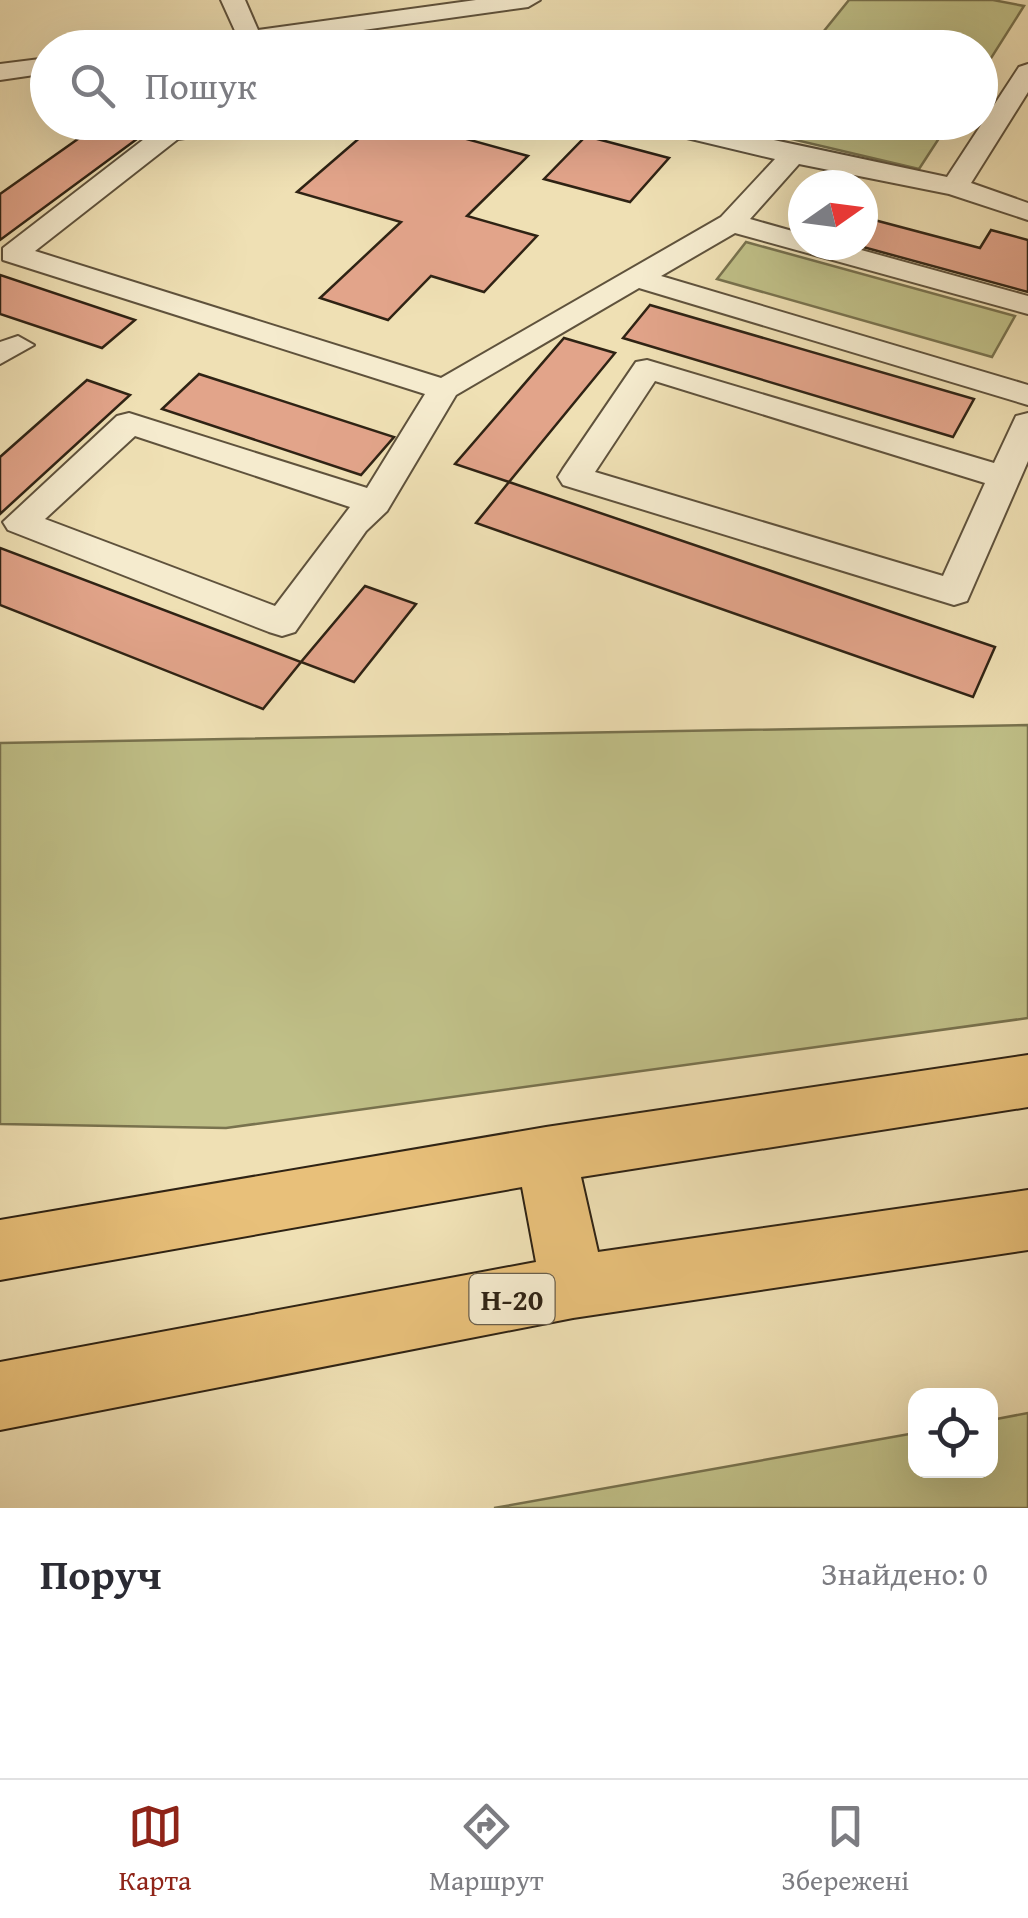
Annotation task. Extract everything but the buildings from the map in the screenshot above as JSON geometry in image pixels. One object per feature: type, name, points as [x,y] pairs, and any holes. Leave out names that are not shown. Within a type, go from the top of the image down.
[{"type":"main road","points":[[0,1250],[546,1155],[1028,1080]]},
{"type":"main road","points":[[546,1155],[573,1287]]},
{"type":"main road","name":"Н-20","points":[[0,1396],[573,1287],[1028,1220]]},
{"type":"street","points":[[233,0],[246,30]]},
{"type":"street","points":[[312,30],[528,0]]},
{"type":"street","points":[[0,72],[30,68]]},
{"type":"street","points":[[998,119],[1028,72]]},
{"type":"street","points":[[160,140],[14,254],[444,388]]},
{"type":"street","points":[[730,140],[954,187],[1028,212]]},
{"type":"street","points":[[954,187],[984,140]]},
{"type":"street","points":[[374,503],[129,423],[20,522],[282,624],[354,523],[374,503],[444,388],[731,223],[794,155]]},
{"type":"street","points":[[731,223],[788,239]]},
{"type":"street","points":[[864,260],[1028,305]]},
{"type":"street","points":[[636,278],[1028,394]]},
{"type":"street","points":[[1004,477],[647,370],[576,478],[954,592],[1028,423]]},
{"type":"green space","points":[[849,0],[993,0],[1024,6],[998,47],[998,30],[825,30]]},
{"type":"green space","points":[[796,140],[938,140],[919,169]]},
{"type":"green space","points":[[746,242],[788,254],[788,260],[811,260],[1015,316],[992,357],[717,279]]},
{"type":"green space","points":[[1028,725],[1028,1018],[226,1128],[0,1124],[0,743]]},
{"type":"green space","points":[[1028,1413],[1028,1508],[494,1508],[908,1434],[908,1478],[998,1478],[998,1419]]}]
